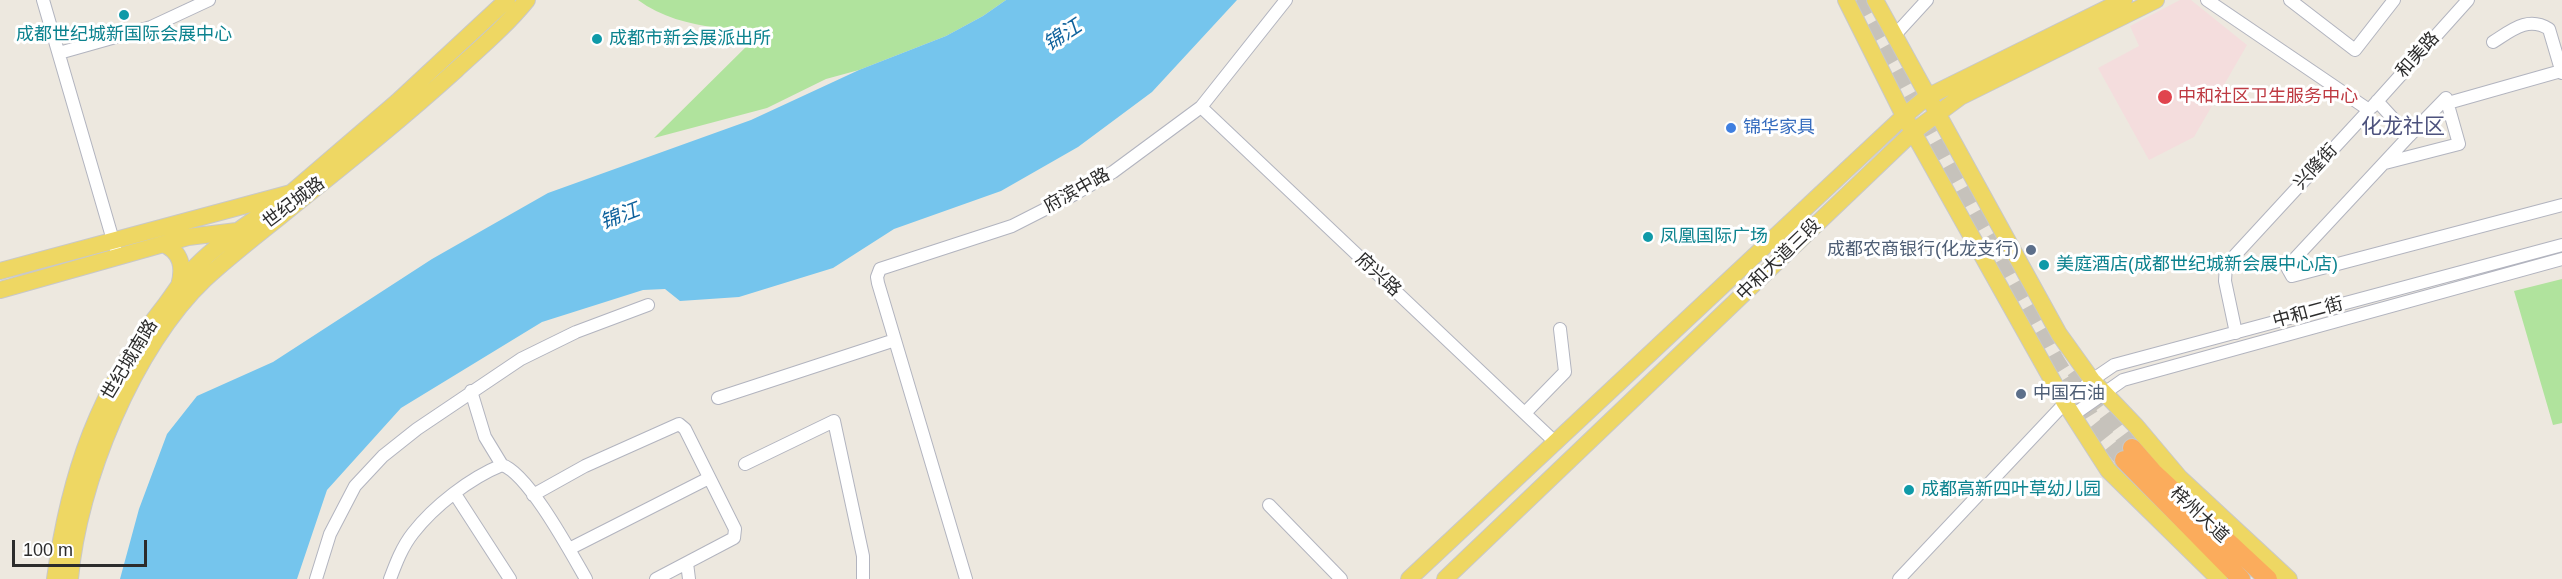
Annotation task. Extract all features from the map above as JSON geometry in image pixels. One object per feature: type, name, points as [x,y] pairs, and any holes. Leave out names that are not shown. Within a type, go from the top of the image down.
[{"type":"highway","name":"梓州大道","points":[[2241,579],[2128,454],[2153,472],[2268,579]]},
{"type":"main road","name":"世纪城路","points":[[0,290],[116,249],[291,193],[397,102],[507,0]]},
{"type":"main road","name":"世纪城路","points":[[0,271],[116,249],[164,244],[188,237],[264,230],[407,114],[510,21],[527,0]]},
{"type":"main road","points":[[1846,0],[1904,116],[2069,409],[2108,470],[2219,579]]},
{"type":"main road","points":[[1875,0],[2059,334],[2092,380],[2136,426],[2179,477],[2289,579]]},
{"type":"main road","points":[[1409,579],[1927,97],[2124,0]]},
{"type":"main road","name":"中和大道三段","points":[[1445,579],[1913,132],[1960,97],[2156,0]]},
{"type":"main road","name":"世纪城南路","points":[[55,579],[67,504],[90,434],[123,367],[150,324],[194,268],[291,193]]},
{"type":"main road","points":[[70,579],[79,521],[87,490],[100,452],[130,384],[175,313],[205,279],[264,230]]},
{"type":"main road","points":[[164,244],[172,248],[180,260],[182,275],[178,288]]},
{"type":"street","points":[[43,0],[116,249]]},
{"type":"street","points":[[59,53],[151,27],[209,0]]},
{"type":"street","name":"府滨中路","points":[[895,340],[878,283],[877,277],[880,269],[1012,226],[1073,195],[1115,170],[1201,107],[1286,0]]},
{"type":"street","points":[[1894,36],[1927,0]]},
{"type":"street","points":[[2207,0],[2373,106],[2409,136]]},
{"type":"street","points":[[2290,0],[2355,50],[2394,0]]},
{"type":"street","name":"和美路","points":[[2373,106],[2468,0]]},
{"type":"street","points":[[2448,103],[2562,72],[2549,29],[2539,23],[2520,24],[2493,42]]},
{"type":"street","points":[[2384,163],[2459,144],[2446,98],[2409,136],[2287,267],[2292,276],[2562,205]]},
{"type":"street","name":"兴隆街","points":[[2236,333],[2225,281],[2226,266],[2373,106]]},
{"type":"street","name":"府兴路","points":[[1201,107],[1555,442]]},
{"type":"street","name":"中和二街","points":[[2069,409],[2092,380],[2114,365],[2562,245]]},
{"type":"street","name":"中和二街","points":[[2069,409],[2104,393],[2123,380],[2562,259]]},
{"type":"street","points":[[316,579],[330,534],[355,486],[383,456],[471,391],[521,359],[576,332],[648,305]]},
{"type":"street","points":[[1525,413],[1565,372],[1560,329]]},
{"type":"street","points":[[718,398],[895,340],[966,579]]},
{"type":"street","points":[[471,391],[485,437],[502,465],[512,468],[533,495],[586,579]]},
{"type":"street","points":[[1899,579],[2069,409]]},
{"type":"street","points":[[744,464],[834,420],[863,556],[862,579]]},
{"type":"street","points":[[533,495],[585,466],[679,424],[685,429],[735,529],[734,538],[656,579]]},
{"type":"street","points":[[390,579],[400,553],[413,533],[455,494],[502,465]]},
{"type":"street","points":[[569,549],[709,478]]},
{"type":"street","points":[[455,494],[510,579]]},
{"type":"street","points":[[1269,505],[1341,579]]},
{"type":"street","points":[[687,563],[689,579]]},
{"type":"shaded area","name":"中和社区卫生服务中心","points":[[2180,0],[2191,0],[2247,45],[2194,137],[2149,160],[2098,68],[2139,46],[2130,26]]},
{"type":"green space","points":[[638,0],[1006,0],[983,16],[946,36],[859,70],[826,79],[767,108],[654,138],[757,36],[743,30],[722,29],[676,19]]},
{"type":"green space","points":[[2562,279],[2562,423],[2553,425],[2514,291]]},
{"type":"water","name":"锦江","points":[[1006,0],[1237,0],[1152,92],[1078,147],[1001,191],[894,229],[833,268],[739,297],[680,301],[665,289],[643,290],[542,322],[401,408],[327,490],[297,579],[120,579],[139,509],[167,434],[197,396],[273,362],[432,259],[548,193],[751,120],[859,70],[946,36],[983,16]]},
{"type":"tunnel","points":[[1857,0],[2055,360],[2092,420],[2124,460]]},
{"type":"tunnel","points":[[2075,370],[2132,448]]},
{"type":"place","name":"成都世纪城新国际会展中心","points":[[124,15]]},
{"type":"place","name":"成都市新会展派出所","points":[[597,39]]},
{"type":"place","name":"中和社区卫生服务中心","points":[[2165,97]]},
{"type":"place","name":"锦华家具","points":[[1731,128]]},
{"type":"place","name":"凤凰国际广场","points":[[1648,237]]},
{"type":"place","name":"成都农商银行(化龙支行)","points":[[2031,250]]},
{"type":"place","name":"美庭酒店(成都世纪城新会展中心店)","points":[[2044,265]]},
{"type":"place","name":"中国石油","points":[[2021,394]]},
{"type":"place","name":"成都高新四叶草幼儿园","points":[[1909,490]]},
{"type":"district","name":"化龙社区","points":[[2403,127]]}]
